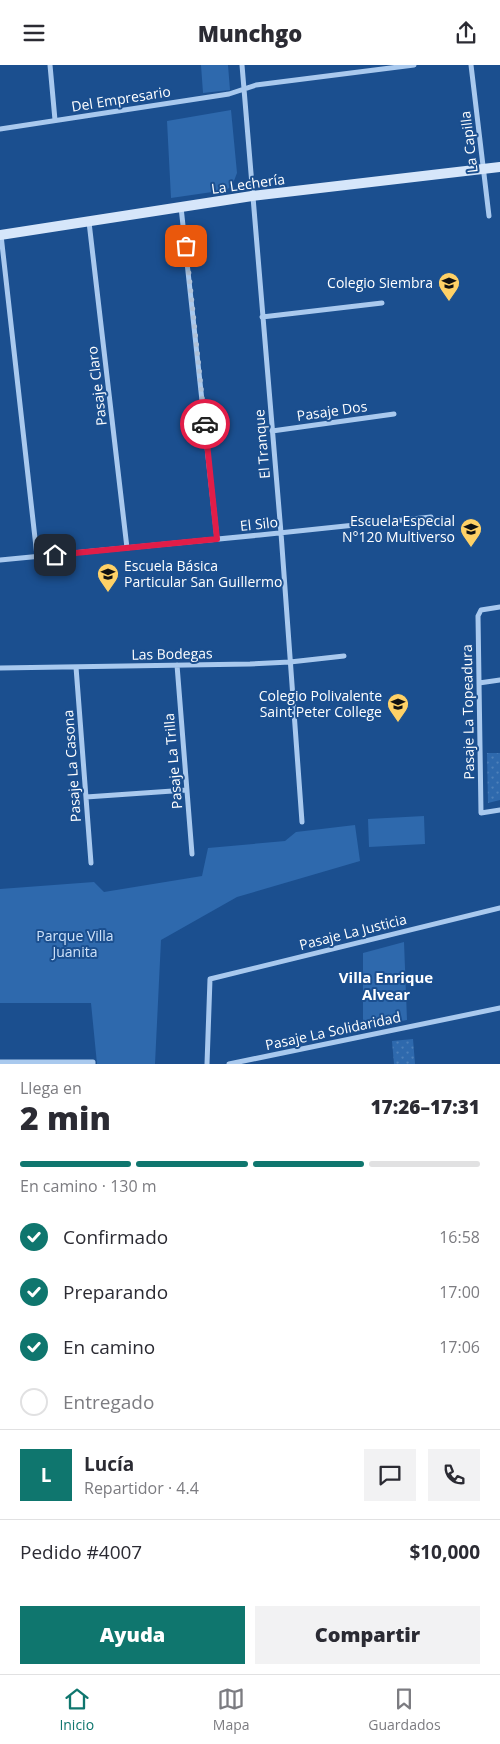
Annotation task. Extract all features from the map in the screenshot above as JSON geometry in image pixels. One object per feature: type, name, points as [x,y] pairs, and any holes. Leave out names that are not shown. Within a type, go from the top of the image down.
[{"type":"street","points":[[50,65],[55,121]]},
{"type":"street","name":"El Tranque","points":[[242,65],[281,533],[302,822]]},
{"type":"street","name":"Del Empresario","points":[[0,129],[229,94],[256,85],[414,65]]},
{"type":"street","name":"La Capilla","points":[[471,65],[489,216]]},
{"type":"street","name":"La Lechería","points":[[0,235],[252,196],[500,167]]},
{"type":"street","points":[[182,207],[217,539]]},
{"type":"street","name":"Pasaje Claro","points":[[89,221],[127,548]]},
{"type":"street","points":[[0,235],[37,556]]},
{"type":"street","points":[[262,317],[382,303]]},
{"type":"street","name":"Pasaje Dos","points":[[272,431],[394,414]]},
{"type":"street","name":"El Silo","points":[[0,560],[431,517]]},
{"type":"street","name":"Pasaje La Topeadura","points":[[500,607],[479,611],[478,616],[481,813],[500,810]]},
{"type":"street","name":"Las Bodegas","points":[[0,668],[290,662],[344,656]]},
{"type":"street","name":"Pasaje La Trilla","points":[[177,665],[192,854]]},
{"type":"street","name":"Pasaje La Casona","points":[[76,667],[91,863]]},
{"type":"street","points":[[479,683],[500,680]]},
{"type":"street","points":[[86,797],[187,790]]},
{"type":"street","name":"Pasaje La Justicia","points":[[207,1064],[210,979],[500,908]]},
{"type":"street","name":"Pasaje La Solidaridad","points":[[229,1064],[500,1007]]},
{"type":"street","points":[[0,1062],[93,1063]]},
{"type":"green space","points":[[201,65],[228,65],[230,90],[203,93]]},
{"type":"green space","points":[[231,110],[237,173],[232,186],[226,190],[171,198],[167,121]]},
{"type":"green space","points":[[487,753],[500,753],[500,800],[488,803]]},
{"type":"green space","points":[[424,816],[425,844],[369,847],[368,819]]},
{"type":"green space","name":"Parque Villa Juanita","points":[[355,825],[360,861],[237,897],[161,940],[155,1064],[97,1064],[91,1003],[0,1003],[0,889],[94,882],[104,892],[202,876],[208,848],[285,841],[296,832]]},
{"type":"green space","name":"Villa Enrique Alvear","points":[[404,942],[407,1020],[363,1028],[363,953]]},
{"type":"green space","points":[[413,1039],[415,1064],[394,1064],[392,1041]]},
{"type":"way so far","points":[[186,246],[205,424]]},
{"type":"place","name":"Colegio Siembra","points":[[449,302]]},
{"type":"place","name":"Escuela Especial N°120 Multiverso","points":[[471,548]]},
{"type":"place","name":"Escuela Básica Particular San Guillermo","points":[[108,593]]},
{"type":"place","name":"Colegio Polivalente Saint Peter College","points":[[398,723]]},
{"type":"district","name":"Villa Enrique Alvear","points":[[386,986]]},
{"type":"route","points":[[55,555],[217,539],[205,424]]}]
